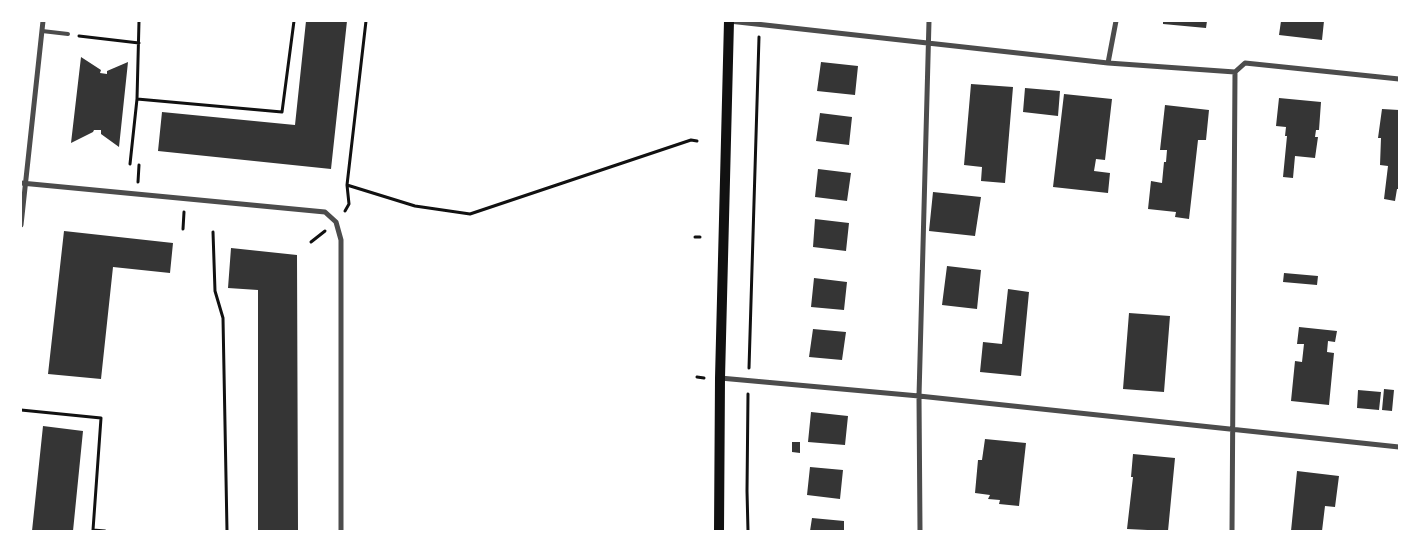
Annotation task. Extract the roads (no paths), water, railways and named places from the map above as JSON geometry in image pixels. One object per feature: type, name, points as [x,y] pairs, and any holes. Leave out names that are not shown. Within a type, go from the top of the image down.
[{"type":"main road","points":[[719,531],[720,378],[729,21]]},
{"type":"street","points":[[21,225],[24,183],[43,21]]},
{"type":"street","points":[[729,21],[1108,63],[1235,72],[1245,63],[1399,79]]},
{"type":"street","points":[[920,531],[919,396],[929,21]]},
{"type":"street","points":[[1108,63],[1116,21]]},
{"type":"street","points":[[1232,531],[1235,72]]},
{"type":"street","points":[[24,183],[325,212],[336,222],[341,240],[341,531]]},
{"type":"street","points":[[720,378],[919,396],[1233,431],[1399,447]]},
{"type":"lane","points":[[42,31],[68,34]]}]
